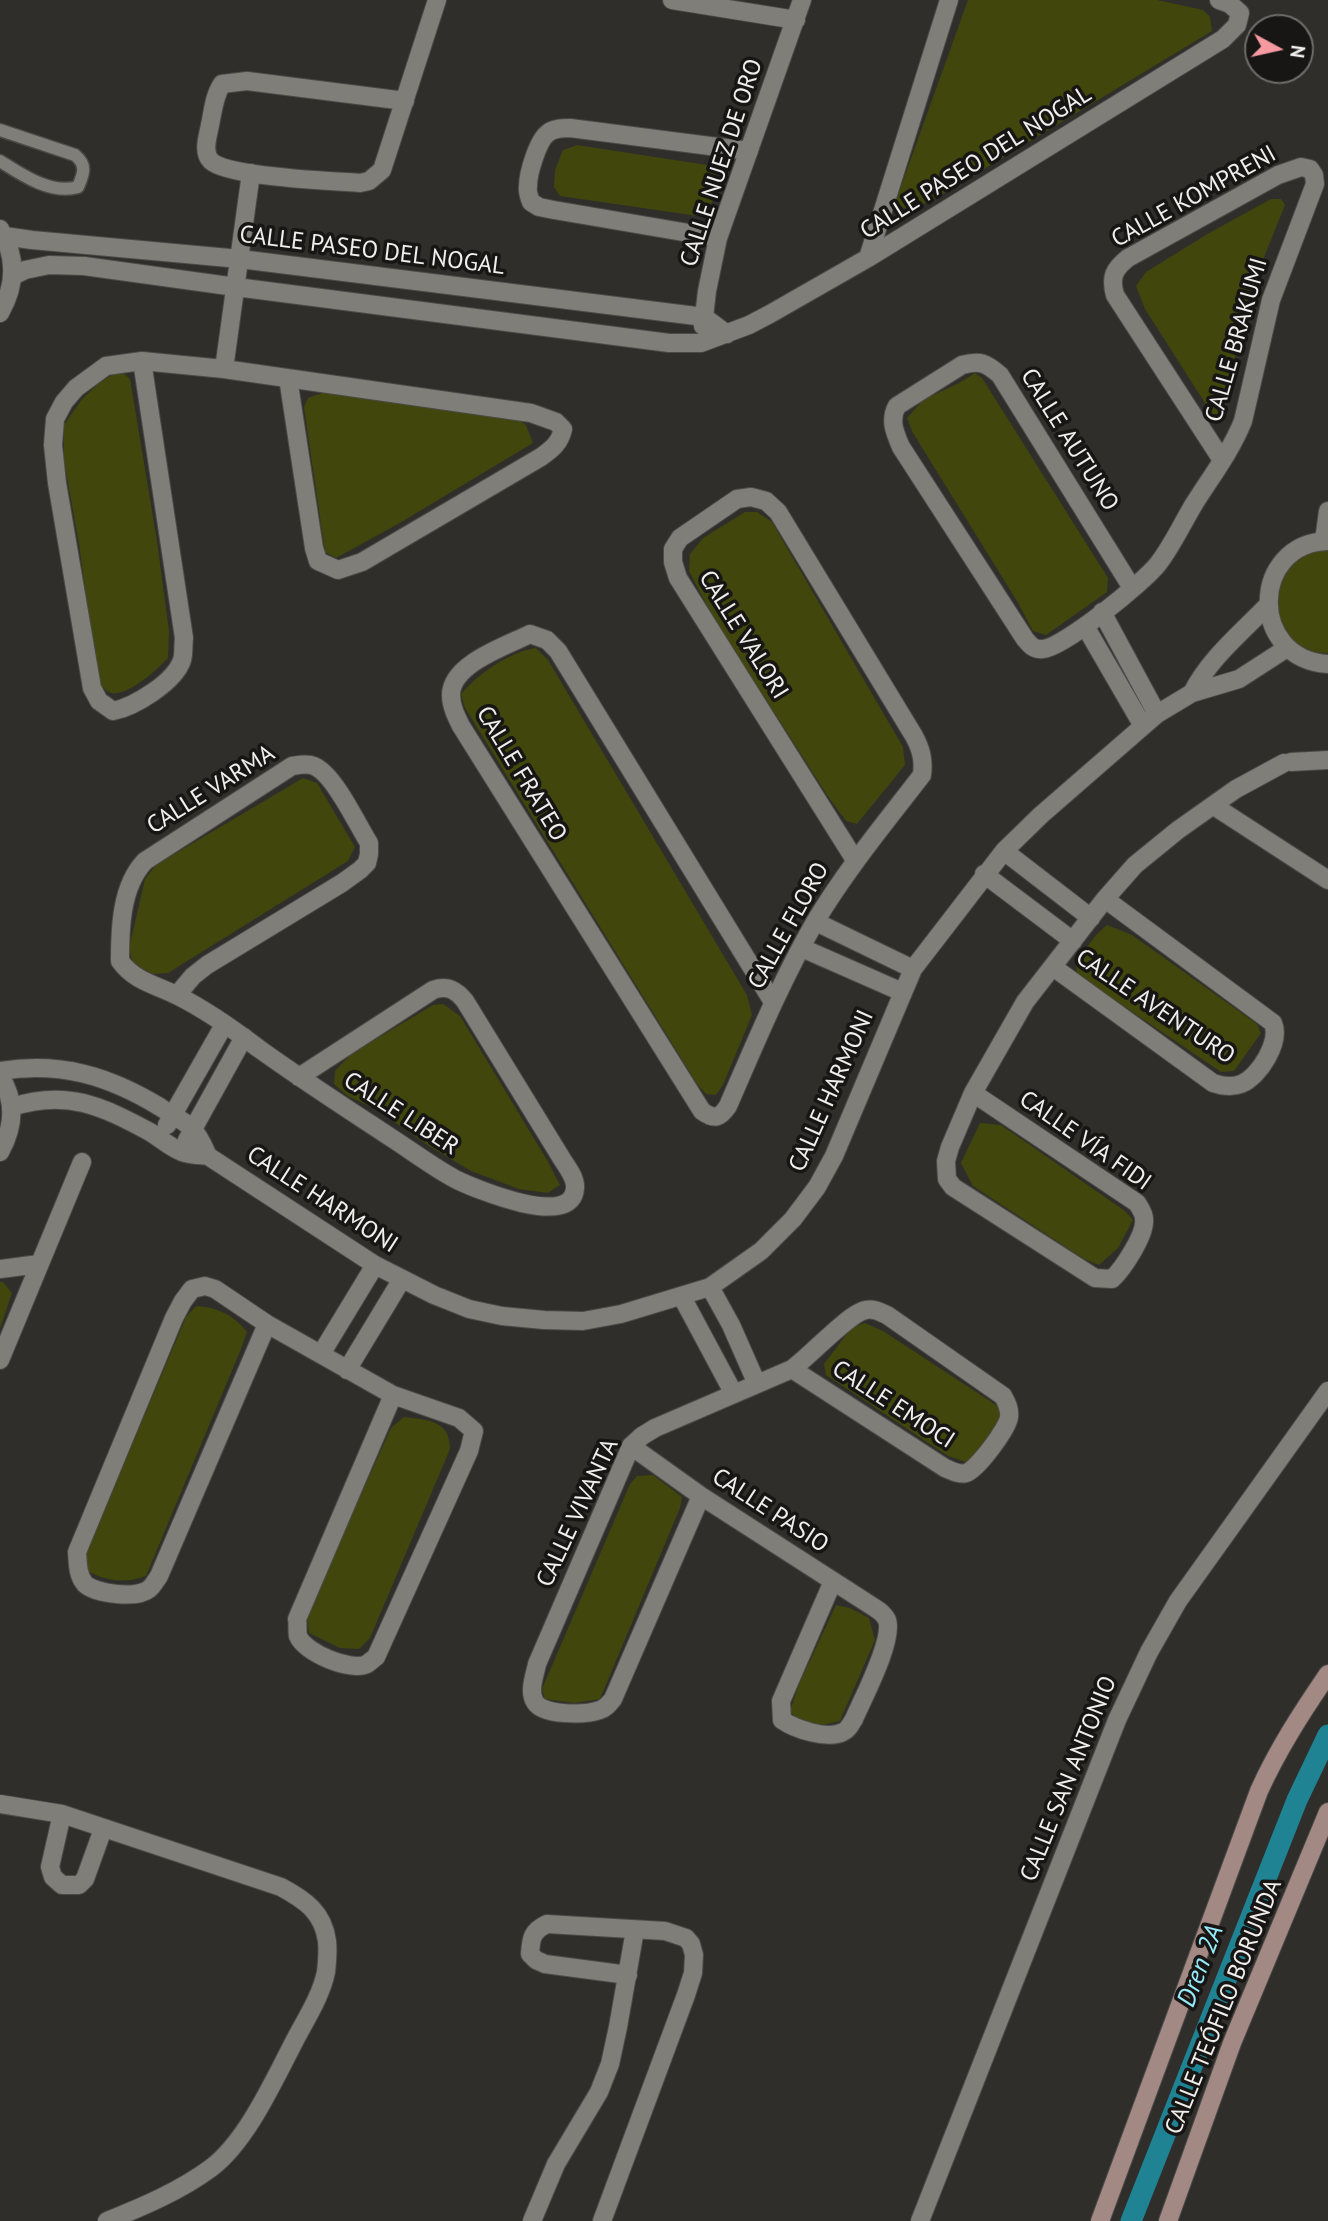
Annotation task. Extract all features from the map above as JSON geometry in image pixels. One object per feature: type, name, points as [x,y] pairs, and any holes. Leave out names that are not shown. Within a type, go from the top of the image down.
[{"type":"main road","name":"CALLE TEÓFILO BORUNDA","points":[[1100,2221],[1259,1791],[1288,1734],[1328,1674]]},
{"type":"main road","name":"CALLE TEÓFILO BORUNDA","points":[[1168,2221],[1232,2043],[1328,1812]]},
{"type":"street","points":[[405,101],[247,81],[222,84],[216,95],[206,142],[207,153],[210,160],[216,164],[251,173],[360,183],[369,181],[382,170],[405,101],[437,0]]},
{"type":"street","points":[[672,0],[796,20]]},
{"type":"street","name":"CALLE NUEZ DE ORO","points":[[701,343],[707,291],[718,238],[802,0]]},
{"type":"street","points":[[868,258],[949,0]]},
{"type":"street","name":"CALLE PASEO DEL NOGAL","points":[[13,276],[49,265],[71,264],[670,343],[701,343],[770,314],[868,258],[1223,38],[1233,31],[1240,19],[1240,13],[1236,8],[1219,0]]},
{"type":"street","points":[[718,238],[539,207],[531,202],[527,183],[540,141],[557,129],[570,128],[749,151]]},
{"type":"street","name":"CALLE KOMPRENI","points":[[1222,460],[1115,295],[1113,275],[1128,258],[1278,175],[1301,167],[1310,169]]},
{"type":"street","name":"CALLE BRAKUMI","points":[[1031,647],[1052,647],[1085,626],[1158,564],[1222,460],[1243,421],[1271,300],[1311,198],[1315,184],[1310,169]]},
{"type":"street","points":[[224,369],[251,173]]},
{"type":"street","points":[[0,313],[8,299],[13,276],[13,262],[2,232]]},
{"type":"street","name":"CALLE PASEO DEL NOGAL","points":[[2,232],[32,240],[240,259],[704,317],[727,334]]},
{"type":"street","points":[[142,361],[184,638],[182,660],[174,676],[125,709],[113,711],[99,701],[92,688],[53,445],[55,419],[75,388],[106,366],[142,361],[224,369],[288,378],[531,413],[556,422],[563,429],[561,439],[541,457],[362,562],[338,570],[318,561],[314,548],[288,378]]},
{"type":"street","name":"CALLE AUTUNO","points":[[1031,647],[901,447],[892,422],[892,413],[897,406],[961,365],[982,363],[1000,375],[1132,588]]},
{"type":"street","name":"CALLE VALORI","points":[[855,860],[678,578],[673,562],[673,549],[680,538],[737,499],[751,497],[766,501],[778,512],[914,736],[921,749],[922,775]]},
{"type":"street","points":[[1328,511],[1326,541],[1301,547],[1282,562],[1271,582],[1267,606],[1273,629],[1287,648],[1301,658],[1328,664]]},
{"type":"street","name":"CALLE HARMONI","points":[[1192,693],[1215,659],[1267,606]]},
{"type":"street","points":[[1102,612],[1150,720]]},
{"type":"street","points":[[1085,626],[1150,720]]},
{"type":"street","name":"CALLE FRATEO","points":[[722,1115],[709,1117],[702,1111],[461,726],[453,709],[451,695],[459,673],[530,634],[547,640],[558,652],[773,1002]]},
{"type":"street","name":"CALLE HARMONI","points":[[12,1107],[32,1100],[61,1098],[95,1106],[116,1115],[161,1138],[180,1152],[208,1156],[375,1265],[469,1309],[502,1316],[583,1321],[621,1314],[710,1287],[761,1251],[793,1219],[817,1187],[834,1156],[902,992],[914,970],[1004,851],[1150,720],[1192,693],[1239,680],[1287,648]]},
{"type":"street","name":"CALLE AVENTURO","points":[[945,1170],[950,1147],[974,1093],[1026,1002],[1105,899],[1135,865],[1178,830],[1236,789],[1288,763],[1328,760]]},
{"type":"street","name":"CALLE VARMA","points":[[120,961],[128,892],[136,870],[145,861],[292,766],[316,766],[333,784],[369,844],[367,863],[342,884],[207,965],[193,976],[177,995]]},
{"type":"street","name":"CALLE FLORO","points":[[722,1115],[773,1002],[816,922],[855,860],[922,775]]},
{"type":"street","points":[[1214,806],[1328,880]]},
{"type":"street","points":[[1004,851],[1091,918]]},
{"type":"street","points":[[984,874],[1073,941]]},
{"type":"street","name":"CALLE AVENTURO","points":[[1053,967],[1213,1083],[1232,1086],[1249,1079],[1271,1051],[1276,1030],[1273,1023],[1105,899]]},
{"type":"street","points":[[816,922],[914,970]]},
{"type":"street","points":[[802,948],[902,992]]},
{"type":"street","name":"CALLE LIBER","points":[[120,961],[135,977],[177,995],[225,1025],[299,1077],[455,1179],[501,1198],[544,1207],[563,1205],[572,1197],[575,1188],[573,1178],[465,1001],[452,989],[433,990],[299,1077]]},
{"type":"street","points":[[161,1138],[225,1025]]},
{"type":"street","points":[[180,1152],[244,1037]]},
{"type":"street","name":"CALLE HARMONI","points":[[0,1071],[27,1066],[67,1070],[105,1079],[137,1093],[193,1129],[208,1156]]},
{"type":"street","points":[[0,1076],[12,1107],[11,1125],[0,1152]]},
{"type":"street","name":"CALLE VÍA FIDI","points":[[945,1170],[953,1187],[1095,1278],[1112,1279],[1119,1273],[1144,1230],[1142,1211],[1137,1203],[974,1093]]},
{"type":"street","points":[[0,1360],[82,1162]]},
{"type":"street","points":[[0,1269],[39,1264]]},
{"type":"street","points":[[321,1354],[375,1265]]},
{"type":"street","points":[[347,1370],[402,1279]]},
{"type":"street","points":[[267,1324],[159,1576],[149,1590],[136,1594],[112,1593],[86,1584],[78,1572],[78,1552],[183,1300],[192,1289],[205,1286],[215,1289],[267,1324],[393,1395],[459,1418],[474,1431],[473,1440],[376,1657],[366,1665],[351,1665],[323,1657],[309,1649],[298,1636],[298,1619],[393,1395]]},
{"type":"street","points":[[710,1287],[731,1325],[757,1384]]},
{"type":"street","points":[[682,1297],[734,1394]]},
{"type":"street","name":"CALLE VIVANTA","points":[[701,1496],[618,1689],[606,1707],[598,1711],[547,1712],[540,1708],[533,1700],[532,1687],[537,1664],[631,1446],[655,1428],[792,1369],[851,1318],[860,1311],[869,1309]]},
{"type":"street","name":"CALLE EMOCI","points":[[792,1369],[945,1468],[957,1474],[965,1474],[974,1469],[1007,1426],[1010,1414],[1003,1396],[887,1315],[869,1309]]},
{"type":"street","name":"CALLE SAN ANTONIO","points":[[920,2221],[1117,1720],[1149,1652],[1178,1601],[1328,1391]]},
{"type":"street","name":"CALLE PASIO","points":[[631,1446],[701,1496],[833,1581],[884,1615],[888,1622],[887,1642],[854,1719],[841,1733],[822,1734],[789,1725],[782,1720],[781,1701],[833,1581]]},
{"type":"street","points":[[0,1804],[62,1814],[288,1891],[311,1905],[321,1918],[327,1942],[326,1972],[315,2003],[263,2102],[236,2143],[212,2167],[178,2188],[107,2221]]},
{"type":"street","points":[[62,1814],[50,1867],[53,1877],[62,1885],[79,1885],[85,1879],[103,1829]]},
{"type":"street","points":[[602,2221],[693,1973],[694,1955],[686,1938],[665,1931],[547,1924],[536,1929],[530,1954],[545,1965],[628,1975]]},
{"type":"street","points":[[532,2221],[556,2164],[599,2092],[610,2064],[635,1930]]},
{"type":"lane","points":[[0,130],[75,155],[82,161],[85,170],[78,187],[69,190],[22,175],[0,161]]},
{"type":"green space","points":[[968,0],[1157,0],[1203,10],[1210,17],[1212,31],[931,201],[908,210],[895,203]]},
{"type":"green space","points":[[577,145],[707,165],[715,172],[716,186],[712,202],[698,216],[560,196],[554,187],[555,170],[563,150]]},
{"type":"green space","points":[[1271,199],[1281,199],[1285,205],[1246,302],[1224,414],[1212,414],[1145,309],[1136,286],[1146,272]]},
{"type":"green space","points":[[120,370],[130,379],[169,631],[168,658],[133,687],[111,693],[98,681],[64,460],[64,425],[82,399],[99,383]]},
{"type":"green space","points":[[975,373],[982,378],[1108,578],[1107,592],[1046,635],[1033,631],[913,433],[907,418],[923,400]]},
{"type":"green space","points":[[328,391],[517,419],[526,425],[533,443],[336,558],[325,552],[304,407],[308,398]]},
{"type":"green space","points":[[745,512],[757,512],[772,522],[903,747],[905,765],[857,824],[846,821],[827,795],[712,615],[689,571],[690,554],[703,538]]},
{"type":"green space","points":[[1328,549],[1328,653],[1310,650],[1296,642],[1285,630],[1277,599],[1280,583],[1289,568],[1305,554]]},
{"type":"green space","points":[[536,648],[548,660],[747,995],[752,1015],[723,1085],[716,1095],[706,1094],[697,1084],[465,708],[461,694],[476,679],[505,659]]},
{"type":"green space","points":[[303,778],[317,783],[355,847],[348,861],[168,973],[153,974],[133,964],[129,948],[145,879],[156,865]]},
{"type":"green space","points":[[1107,925],[1132,935],[1257,1024],[1261,1033],[1234,1071],[1221,1072],[1078,975],[1075,962]]},
{"type":"green space","points":[[443,1004],[460,1016],[547,1160],[560,1185],[548,1193],[519,1189],[471,1171],[377,1110],[348,1096],[334,1084],[335,1071],[351,1054],[433,1005]]},
{"type":"green space","points":[[980,1123],[1001,1125],[1125,1211],[1133,1220],[1118,1248],[1099,1265],[1084,1259],[973,1186],[961,1163]]},
{"type":"green space","points":[[0,1282],[12,1293],[0,1328]]},
{"type":"green space","points":[[196,1306],[224,1313],[247,1332],[146,1576],[123,1581],[102,1577],[87,1571],[84,1559],[186,1317]]},
{"type":"green space","points":[[865,1323],[883,1331],[999,1407],[1002,1422],[982,1450],[966,1462],[948,1456],[826,1375],[824,1364],[852,1327]]},
{"type":"green space","points":[[404,1417],[429,1421],[442,1427],[449,1439],[450,1449],[370,1638],[359,1649],[340,1648],[309,1633],[307,1615],[391,1428]]},
{"type":"green space","points":[[653,1475],[682,1497],[680,1508],[600,1699],[574,1703],[545,1699],[542,1689],[630,1484],[637,1476]]},
{"type":"green space","points":[[836,1605],[850,1608],[869,1618],[875,1640],[840,1721],[807,1724],[790,1711],[799,1684]]},
{"type":"waterway","name":"Dren 2A","points":[[1131,2221],[1297,1800],[1328,1735]]}]
